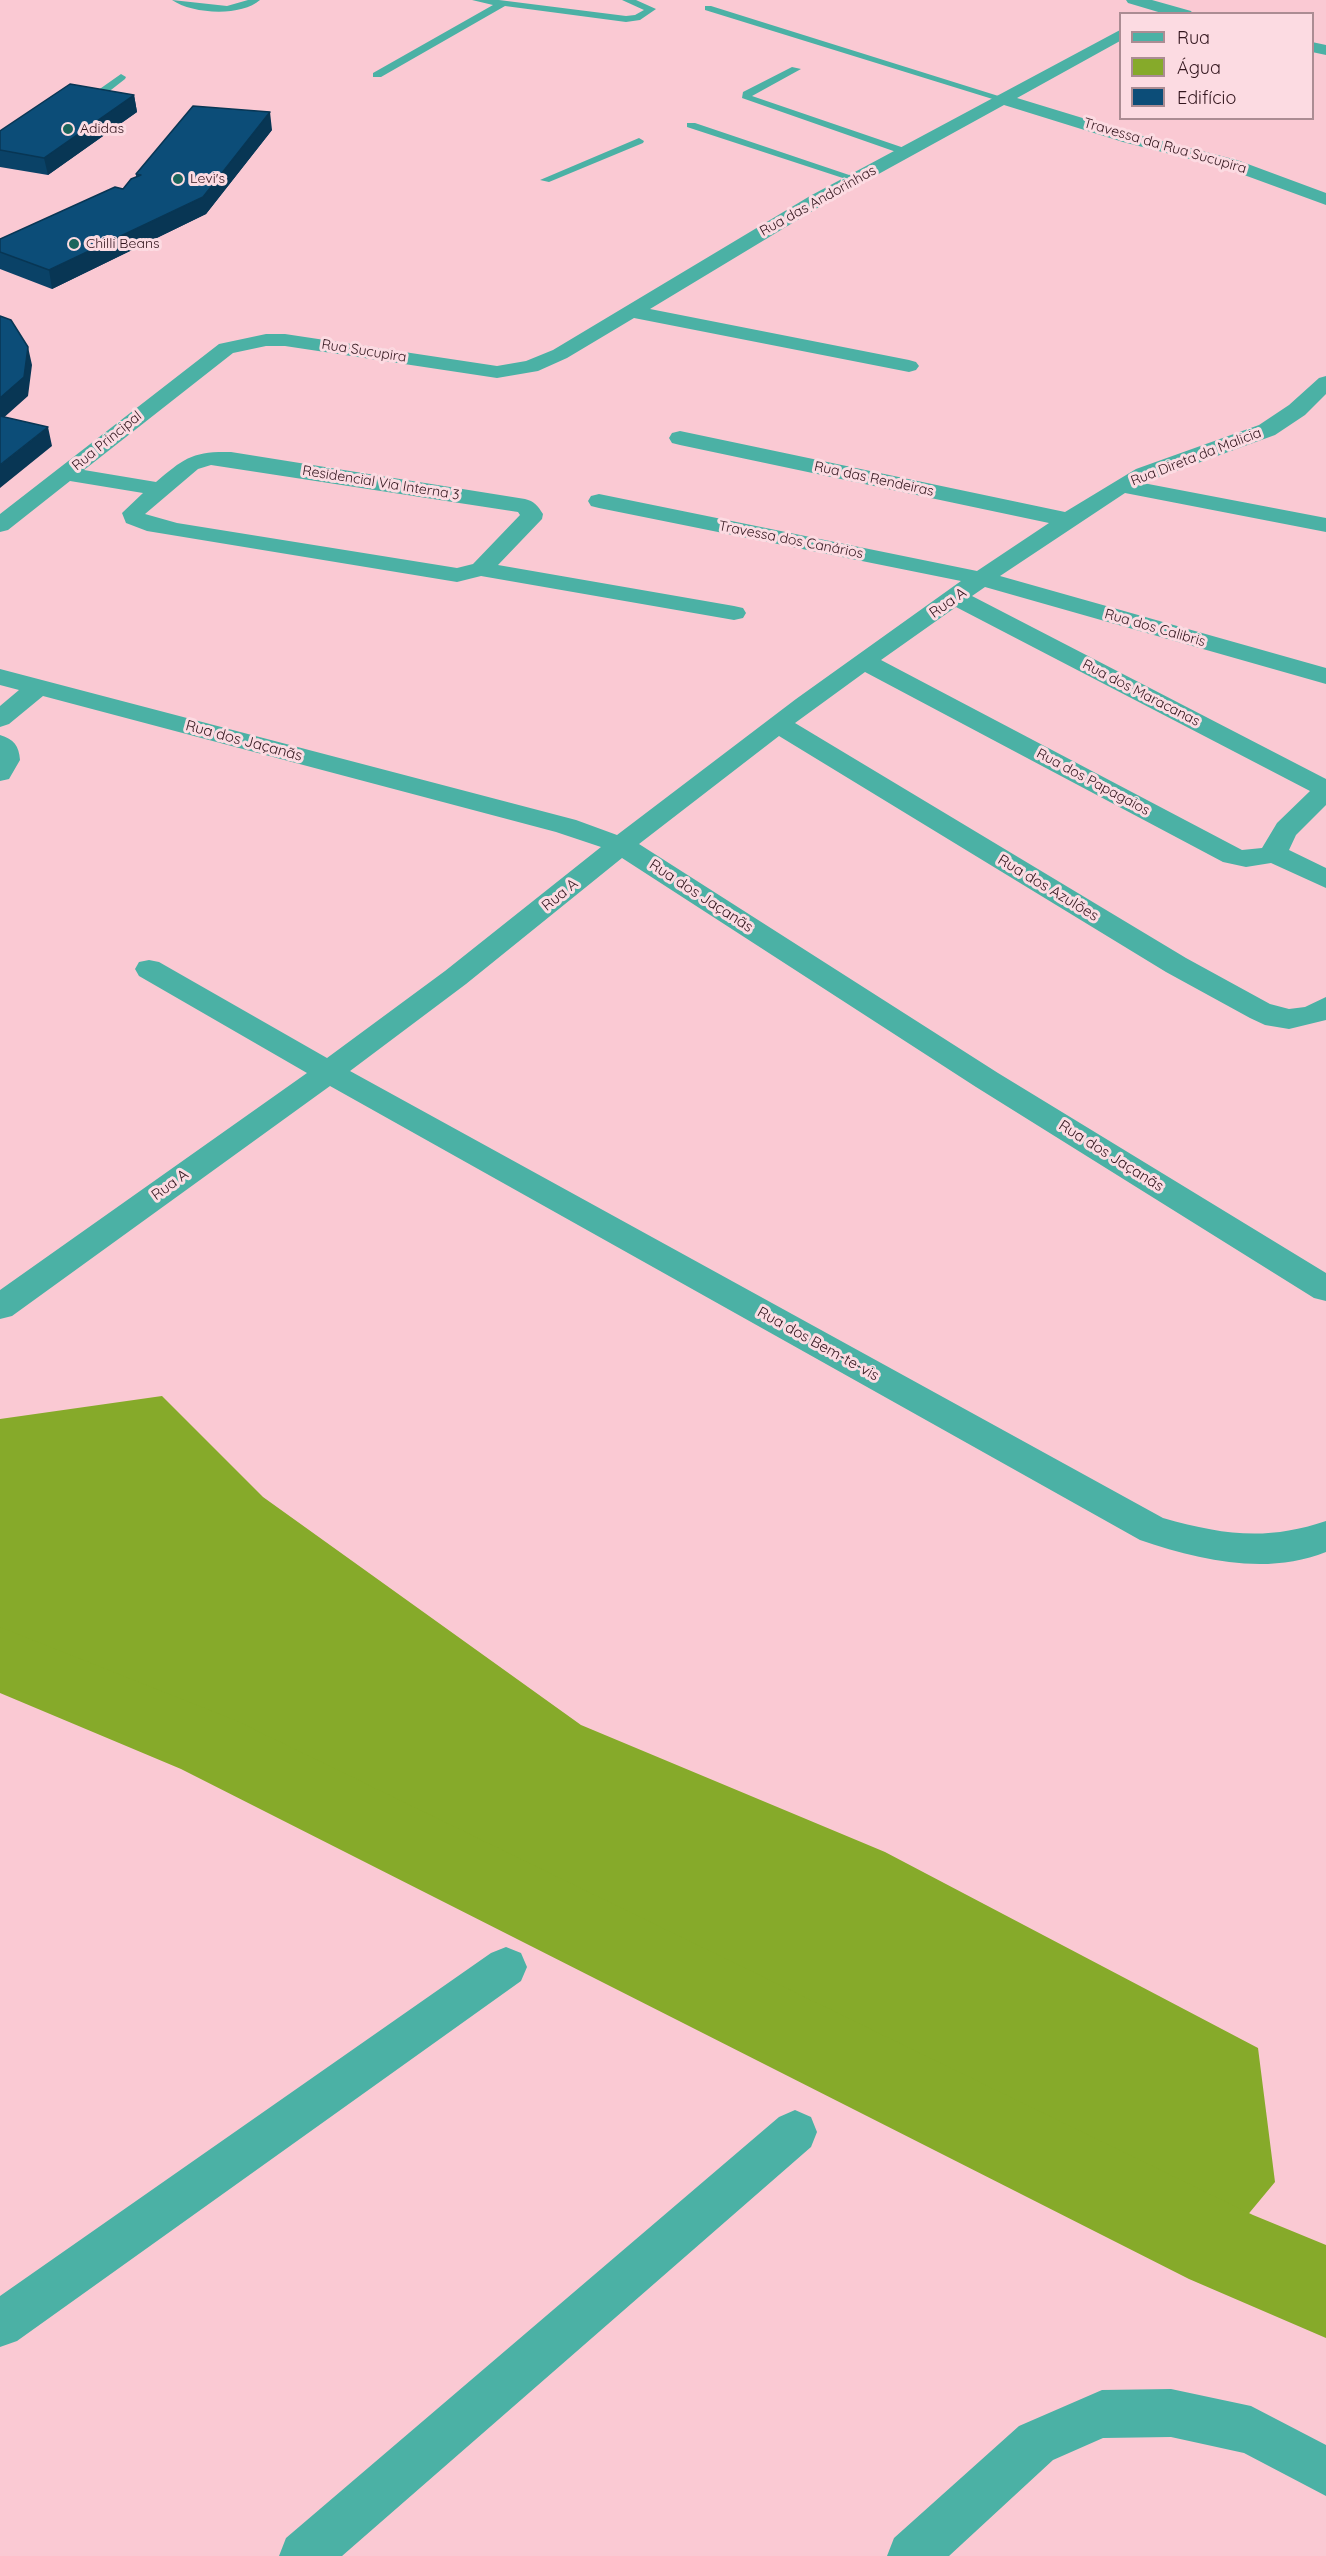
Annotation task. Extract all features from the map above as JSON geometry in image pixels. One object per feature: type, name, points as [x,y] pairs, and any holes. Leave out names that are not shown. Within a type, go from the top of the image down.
[{"type":"street","points":[[1134,0],[1163,11],[1184,0]]},
{"type":"street","name":"Rua das Andorinhas","points":[[518,371],[547,361],[856,179],[1119,36]]},
{"type":"street","name":"Travessa da Rua Sucupira","points":[[1003,99],[1130,138],[1231,164],[1326,199]]},
{"type":"street","points":[[630,311],[909,366]]},
{"type":"street","name":"Rua Sucupira","points":[[213,356],[226,348],[245,343],[285,340],[497,372],[518,371]]},
{"type":"street","name":"Rua Principal","points":[[0,525],[213,356]]},
{"type":"street","name":"Rua Direta da Malicia","points":[[1121,486],[1144,474],[1267,430],[1297,410],[1326,382]]},
{"type":"street","name":"Rua das Rendeiras","points":[[680,438],[1068,520]]},
{"type":"street","name":"Residencial Via Interna 3","points":[[231,459],[525,506],[531,510],[531,519],[481,569],[456,575],[138,521],[133,513],[160,489],[199,460],[231,459]]},
{"type":"street","points":[[65,474],[160,489]]},
{"type":"street","points":[[1121,486],[1326,525]]},
{"type":"street","name":"Rua A","points":[[0,1307],[328,1072],[519,929],[621,845],[864,661],[1121,486]]},
{"type":"street","name":"Travessa dos Canários","points":[[598,501],[984,579]]},
{"type":"street","points":[[481,569],[734,614]]},
{"type":"street","name":"Rua dos Calibris","points":[[984,579],[1326,676]]},
{"type":"street","name":"Rua dos Maracanas","points":[[957,598],[1326,790],[1275,842],[1275,854]]},
{"type":"street","name":"Rua dos Papagaios","points":[[864,661],[1233,856],[1246,860],[1275,854]]},
{"type":"street","name":"Rua dos Jaçanãs","points":[[0,677],[566,825],[621,845],[987,1080],[1326,1289]]},
{"type":"street","points":[[0,719],[38,687]]},
{"type":"street","name":"Rua dos Azulões","points":[[778,724],[1176,965],[1260,1011],[1275,1018],[1289,1019],[1313,1015],[1326,1007]]},
{"type":"street","points":[[0,743],[6,749],[7,760],[0,774]]},
{"type":"street","points":[[1275,854],[1326,879]]},
{"type":"street","name":"Rua dos Bem-te-vis","points":[[149,969],[328,1072],[1153,1530],[1199,1543],[1244,1548],[1283,1548],[1316,1541],[1326,1536]]},
{"type":"street","points":[[0,2324],[506,1967]]},
{"type":"street","points":[[304,2556],[795,2132]]},
{"type":"street","points":[[919,2554],[1036,2443],[1102,2414],[1171,2413],[1251,2430],[1326,2472]]},
{"type":"lane","points":[[177,0],[226,10],[247,7],[255,0]]},
{"type":"lane","points":[[477,0],[626,19],[637,18],[651,9],[627,0]]},
{"type":"lane","points":[[377,75],[502,4]]},
{"type":"lane","points":[[708,8],[1003,99]]},
{"type":"lane","points":[[796,69],[747,94],[747,98],[906,152]]},
{"type":"lane","points":[[98,95],[121,77]]},
{"type":"lane","points":[[691,125],[856,179]]},
{"type":"lane","points":[[545,180],[639,141]]},
{"type":"water","points":[[162,1396],[263,1497],[581,1725],[885,1852],[1258,2048],[1275,2182],[1221,2247],[209,1745],[0,1659],[0,1419]]},
{"type":"building","points":[[70,84],[134,95],[44,158],[0,150],[0,131]]},
{"type":"building","points":[[193,106],[270,112],[203,197],[49,270],[0,252],[0,239],[115,187],[123,189],[131,179],[141,175],[136,174]]},
{"type":"building","points":[[0,316],[11,320],[28,347],[24,377],[0,398]]},
{"type":"building","points":[[0,416],[48,427],[0,465]]},
{"type":"waterway","points":[[0,1659],[209,1745],[1221,2247],[1326,2292]]},
{"type":"place","name":"Adidas","points":[[68,129]]},
{"type":"place","name":"Levi's","points":[[178,179]]},
{"type":"place","name":"Chilli Beans","points":[[74,244]]}]
